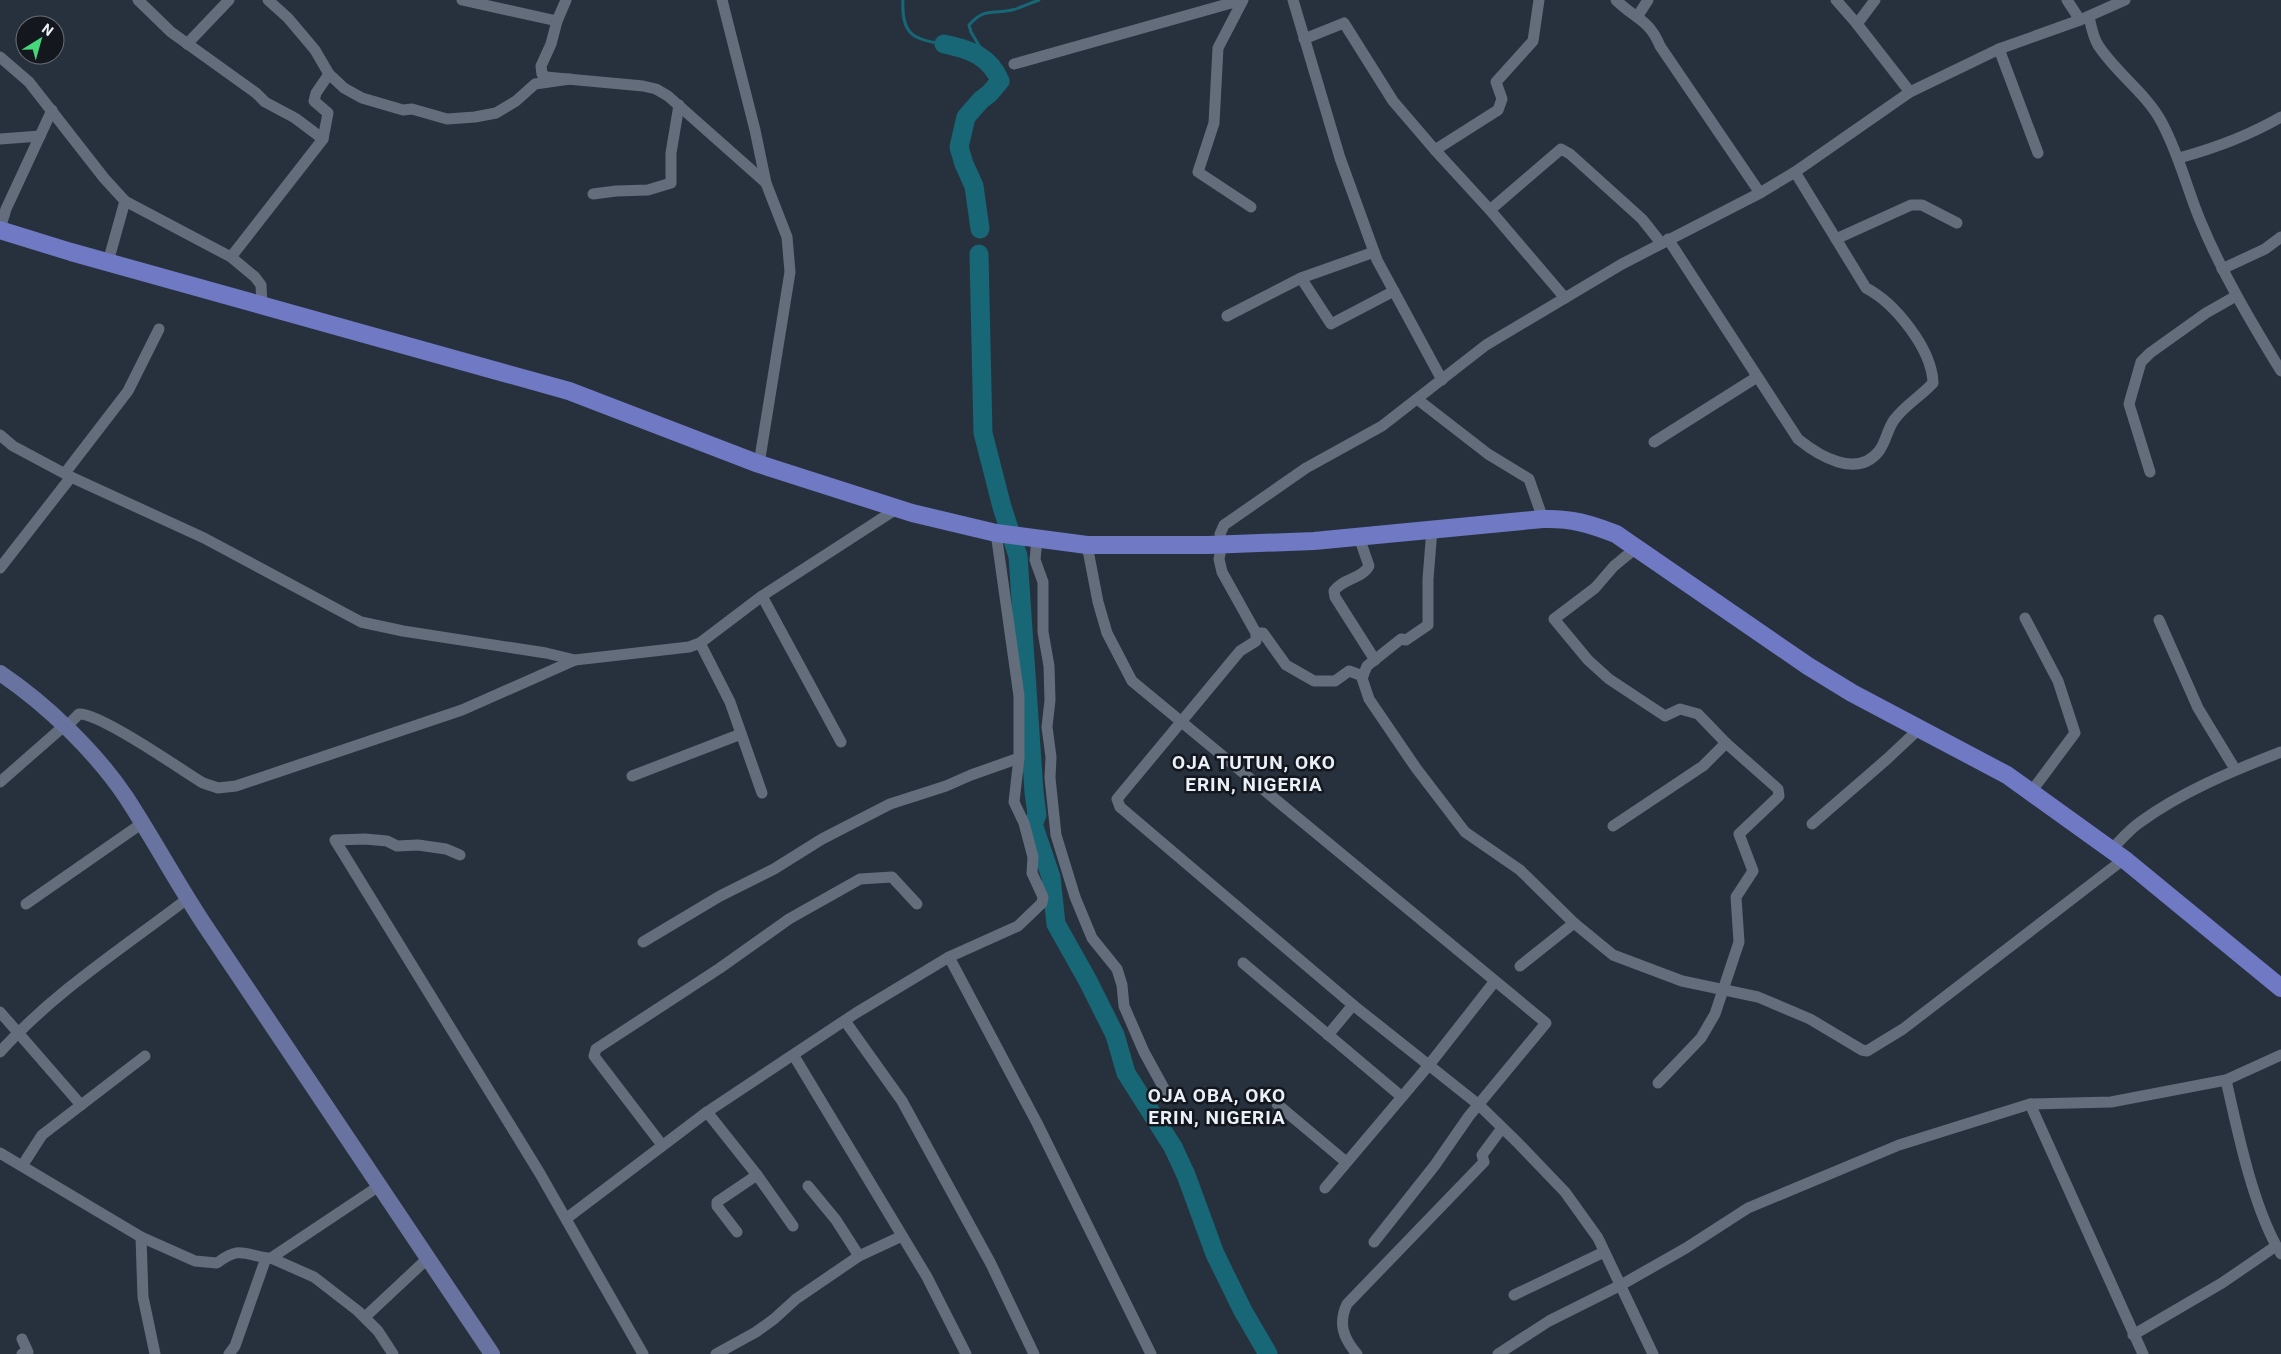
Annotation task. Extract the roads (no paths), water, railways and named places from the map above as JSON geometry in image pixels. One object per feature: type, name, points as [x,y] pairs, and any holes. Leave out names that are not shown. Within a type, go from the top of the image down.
[{"type":"main road","points":[[0,229],[262,306],[569,391],[759,464],[898,508],[1000,534],[1088,545],[1222,544],[1314,541],[1543,519],[1561,519],[1586,523],[1616,534],[1808,666],[1919,729],[2008,775],[2118,855],[2281,987]]},
{"type":"street","points":[[138,0],[171,32],[256,93],[265,102],[296,118],[323,139]]},
{"type":"street","points":[[187,44],[229,0]]},
{"type":"street","points":[[268,0],[288,18],[306,39],[329,74],[344,88],[362,98],[404,110],[412,109],[456,120],[496,113],[516,100],[535,84],[570,79]]},
{"type":"street","points":[[462,0],[557,21]]},
{"type":"street","points":[[566,0],[557,21],[551,44],[541,66],[541,71],[546,76],[642,86],[668,96],[766,183]]},
{"type":"street","points":[[722,0],[755,130],[766,183],[787,237],[790,272],[759,464]]},
{"type":"street","points":[[1014,64],[1243,0]]},
{"type":"street","points":[[1243,0],[1218,48],[1214,123],[1198,172],[1251,207]]},
{"type":"street","points":[[1293,0],[1340,158],[1374,252],[1442,380]]},
{"type":"street","points":[[1435,150],[1498,110],[1502,99],[1496,82],[1533,41],[1539,0]]},
{"type":"street","points":[[1616,0],[1645,21],[1654,31],[1660,46],[1760,193]]},
{"type":"street","points":[[1637,17],[1648,0]]},
{"type":"street","points":[[1836,0],[1910,92]]},
{"type":"street","points":[[1857,24],[1875,0]]},
{"type":"street","points":[[2067,0],[2084,19],[2098,45],[2142,94],[2160,120],[2180,158],[2200,219],[2222,269],[2281,371]]},
{"type":"street","points":[[1653,1354],[1598,1238],[1565,1192],[1479,1105],[1353,1005],[1120,807],[1117,799],[1240,651],[1256,641],[1256,633],[1222,572],[1219,558],[1222,544],[1220,534],[1224,525],[1247,507],[1306,468],[1382,426],[1486,345],[1665,241],[1760,193],[1795,172],[1910,92],[1999,49],[2084,19],[2125,0]]},
{"type":"street","points":[[1304,39],[1344,23],[1393,100],[1435,150],[1490,210],[1564,298]]},
{"type":"street","points":[[1999,49],[2038,153]]},
{"type":"street","points":[[0,57],[29,82],[104,178],[125,201],[231,257],[255,277],[261,285],[262,306]]},
{"type":"street","points":[[231,257],[323,139],[328,113],[314,100],[316,93],[329,74]]},
{"type":"street","points":[[593,194],[648,190],[671,183],[671,153],[679,105]]},
{"type":"street","points":[[0,229],[6,209],[52,110]]},
{"type":"street","points":[[2180,158],[2217,148],[2253,133],[2281,117]]},
{"type":"street","points":[[0,139],[40,136]]},
{"type":"street","points":[[1490,210],[1561,148],[1570,154],[1665,241],[1798,439],[1827,460],[1860,464],[1871,459],[1879,451],[1895,419],[1933,383],[1933,375],[1910,329],[1880,295],[1866,288],[1795,172]]},
{"type":"street","points":[[108,262],[125,201]]},
{"type":"street","points":[[1836,239],[1912,205],[1922,206],[1957,222]]},
{"type":"street","points":[[2222,269],[2265,249],[2281,237]]},
{"type":"street","points":[[1227,316],[1301,278],[1374,252]]},
{"type":"street","points":[[1301,278],[1332,324],[1394,292]]},
{"type":"street","points":[[2150,472],[2129,404],[2141,362],[2150,353],[2206,313],[2236,296]]},
{"type":"street","points":[[0,568],[128,391],[159,329]]},
{"type":"street","points":[[1654,442],[1757,377]]},
{"type":"street","points":[[1417,399],[1488,454],[1529,479],[1543,519]]},
{"type":"street","points":[[0,434],[13,446],[68,475],[204,538],[361,622],[403,631],[546,652],[575,660]]},
{"type":"street","points":[[0,782],[79,714],[85,714],[115,728],[203,783],[218,788],[236,786],[462,710],[575,660],[690,647],[700,643],[762,596],[898,508]]},
{"type":"street","points":[[1432,530],[1428,579],[1428,625],[1406,640],[1401,639],[1367,666],[1362,678],[1369,699],[1416,768],[1465,832],[1520,870],[1574,923],[1613,955],[1682,981],[1758,997],[1810,1019],[1862,1050],[1871,1050],[1903,1029],[2118,855],[2138,824],[2235,769],[2281,752]]},
{"type":"street","points":[[567,1218],[707,1112],[845,1021],[949,957],[1018,926],[1042,903],[1043,897],[1032,873],[1033,857],[1024,823],[1014,802],[1019,758],[1019,696],[1000,534]]},
{"type":"street","points":[[1359,537],[1368,566],[1366,571],[1337,586],[1334,591],[1335,597],[1375,660]]},
{"type":"street","points":[[1037,539],[1035,560],[1043,582],[1043,632],[1049,666],[1050,700],[1046,727],[1051,757],[1050,778],[1056,835],[1075,897],[1092,938],[1117,969],[1122,985],[1124,1006],[1144,1052],[1167,1094]]},
{"type":"street","points":[[1088,545],[1098,602],[1107,633],[1132,681],[1546,1023],[1479,1105],[1374,1242]]},
{"type":"street","points":[[1636,548],[1614,566],[1594,588],[1554,618],[1588,660],[1608,679],[1665,716],[1680,709],[1698,714],[1726,743],[1778,789],[1779,796],[1739,834],[1754,868],[1736,897],[1739,942],[1715,1014],[1701,1038],[1658,1083]]},
{"type":"street","points":[[762,596],[841,742]]},
{"type":"street","points":[[2025,618],[2058,681],[2075,733],[2031,792]]},
{"type":"street","points":[[2159,620],[2198,708],[2235,769]]},
{"type":"street","points":[[1256,633],[1263,633],[1286,665],[1314,681],[1334,681],[1349,671],[1363,676]]},
{"type":"street","points":[[700,643],[730,702],[762,792]]},
{"type":"street","points":[[0,673],[21,687],[65,727],[104,768],[126,797],[187,900],[492,1354]]},
{"type":"street","points":[[1812,824],[1887,760],[1919,729]]},
{"type":"street","points":[[632,776],[741,734]]},
{"type":"street","points":[[1613,826],[1703,766],[1726,743]]},
{"type":"street","points":[[643,942],[720,896],[774,869],[822,839],[890,804],[946,786],[971,774],[1019,758]]},
{"type":"street","points":[[26,904],[141,824]]},
{"type":"street","points":[[460,855],[446,849],[418,845],[397,846],[387,841],[365,839],[335,840],[567,1218],[643,1354]]},
{"type":"street","points":[[662,1145],[594,1056],[596,1049],[720,968],[788,920],[860,879],[892,877],[917,904]]},
{"type":"street","points":[[0,1052],[58,997],[187,900]]},
{"type":"street","points":[[1520,966],[1574,923]]},
{"type":"street","points":[[949,957],[1037,1123],[1151,1354]]},
{"type":"street","points":[[1243,963],[1402,1097]]},
{"type":"street","points":[[1325,1188],[1429,1065],[1496,981]]},
{"type":"street","points":[[1328,1035],[1353,1005]]},
{"type":"street","points":[[0,1012],[81,1105]]},
{"type":"street","points":[[845,1021],[902,1101],[990,1264],[1034,1354]]},
{"type":"street","points":[[1498,1354],[1549,1321],[1621,1285],[1686,1248],[1748,1208],[1899,1145],[2030,1104],[2111,1102],[2226,1080],[2281,1055]]},
{"type":"street","points":[[22,1166],[38,1139],[145,1056]]},
{"type":"street","points":[[794,1056],[927,1277],[966,1354]]},
{"type":"street","points":[[2133,1335],[2278,1250],[2268,1229],[2242,1148],[2226,1080]]},
{"type":"street","points":[[1277,1104],[1346,1162]]},
{"type":"street","points":[[2030,1104],[2143,1354]]},
{"type":"street","points":[[707,1112],[756,1175],[792,1226]]},
{"type":"street","points":[[1357,1354],[1346,1337],[1341,1317],[1348,1304],[1484,1162],[1482,1154],[1502,1128]]},
{"type":"street","points":[[0,1153],[141,1237],[195,1261],[217,1264],[230,1253],[240,1252],[269,1258],[314,1278],[366,1317],[393,1354]]},
{"type":"street","points":[[737,1232],[717,1202],[756,1175]]},
{"type":"street","points":[[229,1354],[235,1346],[269,1258],[379,1186]]},
{"type":"street","points":[[808,1186],[836,1220],[859,1256]]},
{"type":"street","points":[[716,1354],[756,1332],[796,1299],[859,1256],[902,1236]]},
{"type":"street","points":[[141,1237],[143,1298],[155,1354]]},
{"type":"street","points":[[1514,1295],[1604,1252]]},
{"type":"street","points":[[366,1317],[427,1259]]},
{"type":"street","points":[[22,1339],[26,1353]]},
{"type":"waterway","points":[[903,0],[904,21],[911,33],[924,40],[944,44]]},
{"type":"waterway","points":[[990,64],[971,32],[969,25],[984,14],[1012,10],[1039,0]]},
{"type":"waterway","points":[[944,44],[962,48],[978,55],[991,65],[1000,81],[966,117],[959,147],[974,186],[980,229]]},
{"type":"waterway","points":[[979,254],[983,433],[1002,507],[1018,556],[1037,815],[1033,824],[1051,877],[1056,924],[1088,981],[1115,1035],[1126,1073],[1173,1147],[1186,1175],[1215,1254],[1243,1311],[1268,1354]]},
{"type":"district","name":"OJA TUTUN, OKO ERIN, NIGERIA","points":[[1254,773]]},
{"type":"district","name":"OJA OBA, OKO ERIN, NIGERIA","points":[[1217,1106]]}]
